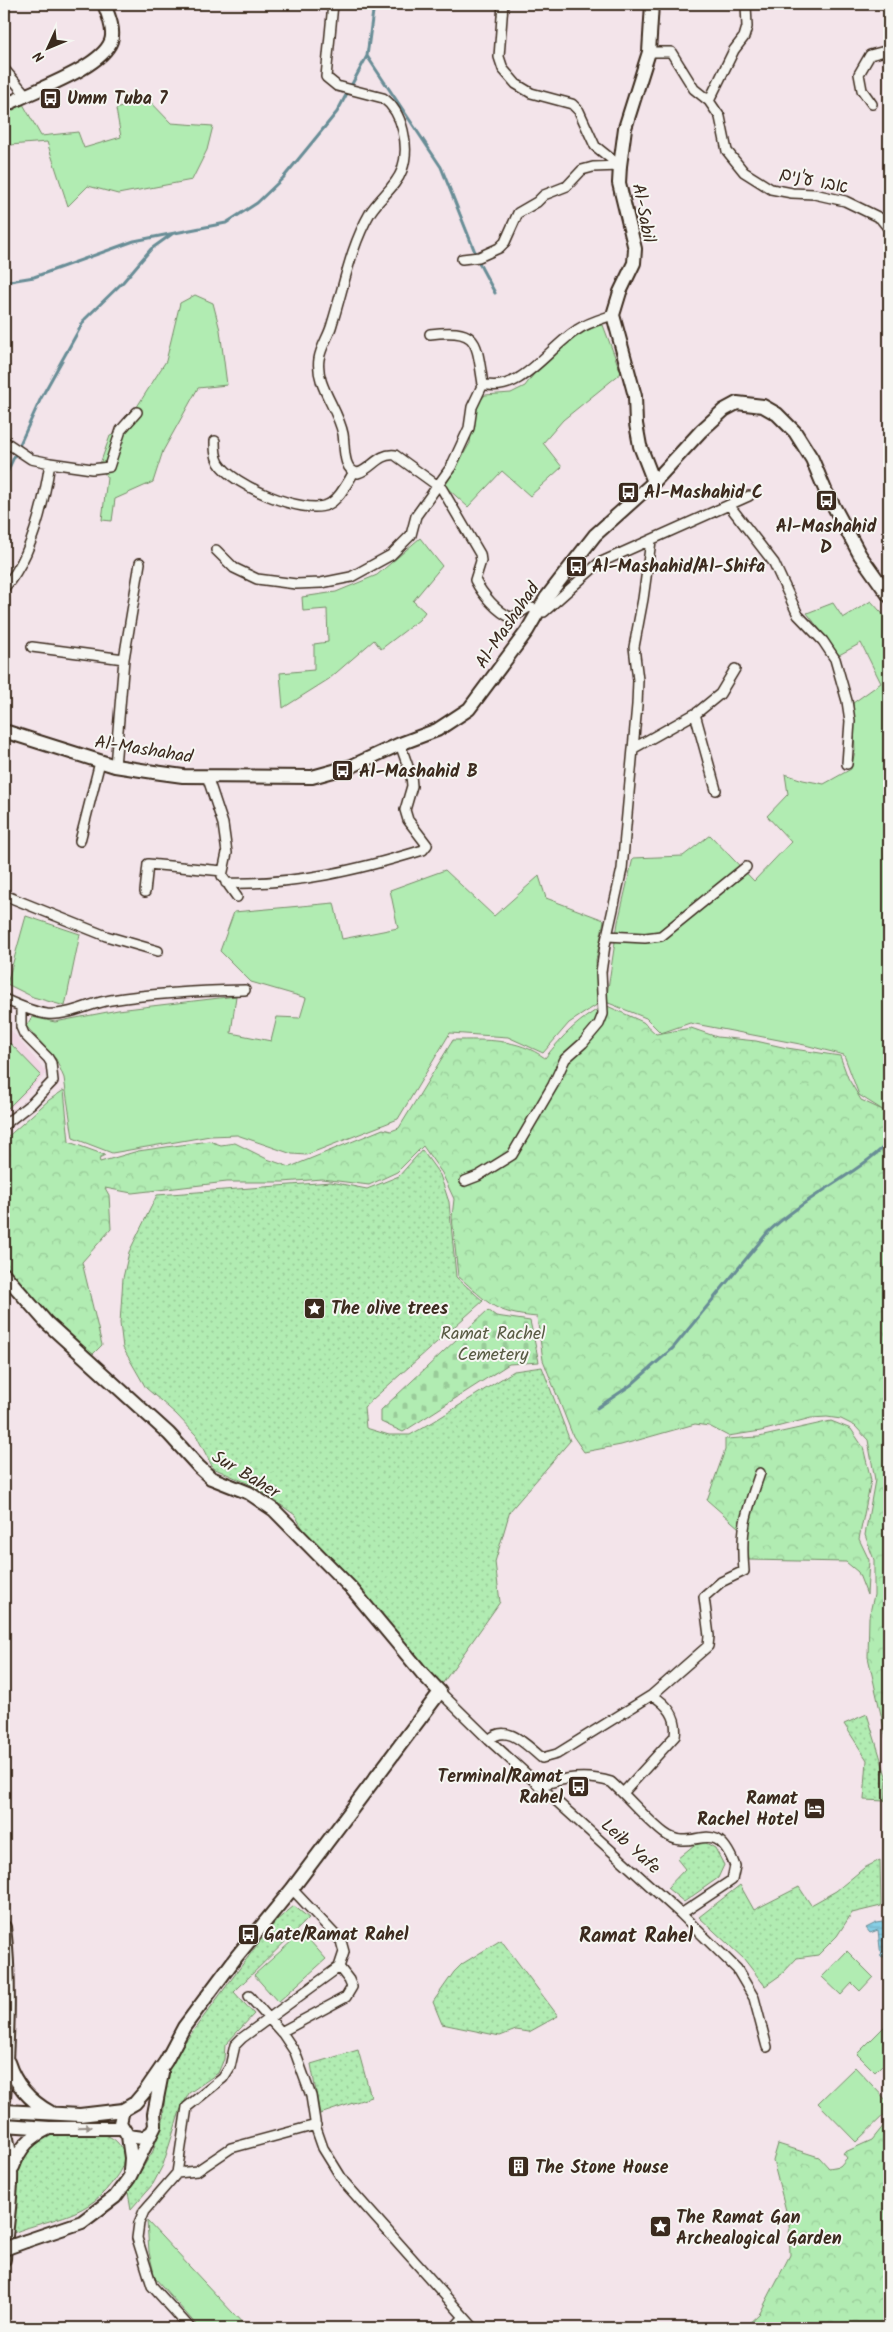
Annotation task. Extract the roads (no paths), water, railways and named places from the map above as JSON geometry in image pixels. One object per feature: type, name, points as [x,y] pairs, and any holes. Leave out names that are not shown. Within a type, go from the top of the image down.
[{"type":"street","points":[[4,106],[85,68],[103,55],[112,40],[110,22],[104,4]]},
{"type":"street","points":[[333,4],[326,77],[337,86],[382,98],[392,105],[399,118],[404,142],[402,170],[370,212],[344,276],[331,328],[321,347],[318,360],[319,375],[342,431],[346,461],[354,472]]},
{"type":"street","points":[[503,4],[499,57],[503,69],[516,84],[531,93],[572,104],[579,112],[595,146],[620,166]]},
{"type":"street","name":"Al-Sabil","points":[[613,315],[620,292],[634,263],[635,250],[619,184],[620,166],[626,128],[649,52],[652,4]]},
{"type":"street","points":[[710,101],[734,50],[744,37],[747,27],[746,4]]},
{"type":"street","points":[[872,104],[862,90],[859,74],[870,55],[889,50]]},
{"type":"street","name":"אבו ע'נים","points":[[649,52],[670,52],[694,89],[710,101],[720,117],[727,151],[744,172],[771,188],[792,193],[814,194],[845,202],[880,218],[889,229]]},
{"type":"street","points":[[4,69],[26,96]]},
{"type":"street","points":[[462,259],[478,257],[499,248],[508,238],[518,212],[537,202],[544,195],[567,186],[582,170],[593,167],[620,166]]},
{"type":"street","points":[[483,384],[493,387],[502,386],[519,379],[576,330],[613,315],[635,396],[636,424],[640,446],[654,482]]},
{"type":"street","points":[[216,550],[234,568],[256,579],[296,584],[321,583],[351,576],[390,555],[411,535],[416,516],[451,467],[469,428],[472,407],[483,384],[475,342],[467,335],[455,331],[430,334]]},
{"type":"street","name":"Al-Mashahad","points":[[4,731],[115,766],[183,776],[312,777],[352,766],[400,744],[437,730],[469,709],[527,631],[566,571],[595,536],[654,482],[700,431],[724,410],[737,403],[763,406],[777,414],[794,432],[812,459],[826,492],[860,555],[889,596]]},
{"type":"street","points":[[4,441],[31,459],[92,469],[109,467],[121,430],[137,412]]},
{"type":"street","points":[[215,441],[215,452],[220,465],[233,477],[259,491],[301,506],[318,507],[327,505],[335,499],[354,472],[363,471],[381,457],[396,456],[438,485],[454,506],[480,554],[481,561],[475,580],[481,591],[506,616],[512,618],[529,607],[544,612],[599,563],[622,551],[651,541],[749,496]]},
{"type":"street","points":[[4,588],[15,576],[41,510],[50,463]]},
{"type":"street","points":[[729,505],[774,562],[798,615],[823,641],[835,659],[847,701],[850,721],[847,764]]},
{"type":"street","points":[[466,1182],[512,1155],[553,1085],[565,1059],[583,1043],[599,1024],[603,1014],[601,972],[622,869],[634,748],[638,680],[634,647],[651,541]]},
{"type":"street","points":[[115,766],[124,660],[140,563]]},
{"type":"street","points":[[32,647],[124,660]]},
{"type":"street","points":[[634,748],[695,714],[720,694],[735,669]]},
{"type":"street","points":[[695,714],[716,790]]},
{"type":"street","points":[[226,884],[301,881],[366,868],[423,850],[427,845],[408,820],[405,810],[412,786],[411,775],[400,744]]},
{"type":"street","points":[[80,842],[100,762]]},
{"type":"street","points":[[206,776],[223,824],[226,852],[222,876],[237,897]]},
{"type":"street","points":[[145,892],[148,864],[223,871]]},
{"type":"street","points":[[607,936],[660,936],[746,867]]},
{"type":"street","points":[[4,895],[106,936],[158,951]]},
{"type":"street","points":[[4,998],[21,1007],[48,1014],[74,1011],[109,1000],[184,992],[246,990]]},
{"type":"street","points":[[4,1126],[32,1103],[53,1081],[51,1063],[48,1058],[24,1034],[21,1027],[21,1007]]},
{"type":"street","name":"Sur Baher","points":[[4,1274],[47,1323],[169,1434],[211,1478],[249,1493],[274,1510],[352,1589],[440,1692]]},
{"type":"street","points":[[489,1740],[494,1735],[504,1733],[517,1737],[542,1758],[557,1754],[652,1695],[708,1646],[709,1636],[704,1597],[721,1582],[744,1571],[743,1525],[760,1473]]},
{"type":"street","points":[[4,2111],[100,2114],[123,2110],[135,2103],[166,2061],[184,2027],[237,1956],[292,1889],[440,1692]]},
{"type":"street","name":"Leib Yafe","points":[[440,1692],[489,1740],[681,1914],[738,1969],[754,1998],[767,2047]]},
{"type":"street","points":[[623,1793],[675,1736],[677,1725],[672,1713],[665,1702],[652,1695]]},
{"type":"street","points":[[539,1786],[556,1780],[584,1776],[610,1782],[664,1833],[677,1840],[712,1837],[722,1842],[730,1853],[735,1866],[732,1880],[681,1914]]},
{"type":"street","points":[[190,2328],[152,2286],[137,2238],[139,2223],[144,2210],[177,2173],[187,2107],[223,2078],[230,2067],[235,2045],[253,2029],[338,1967],[344,1952],[340,1941],[292,1889]]},
{"type":"street","points":[[4,1927],[8,1962],[4,2100]]},
{"type":"street","points":[[281,2032],[346,1997],[352,1987],[338,1967]]},
{"type":"street","points":[[249,1996],[281,2032],[295,2052],[306,2079],[323,2148],[344,2182],[474,2328]]},
{"type":"street","points":[[6,2056],[10,2069],[22,2089],[33,2101],[52,2114]]},
{"type":"street","points":[[4,2249],[82,2222],[115,2197],[129,2178],[155,2126],[154,2114],[166,2061]]},
{"type":"street","points":[[135,2103],[144,2104],[154,2114]]},
{"type":"street","points":[[123,2110],[120,2119],[131,2158],[129,2178]]},
{"type":"street","points":[[177,2173],[197,2171],[230,2148],[316,2125]]},
{"type":"street","points":[[4,2259],[11,2172],[9,2144],[4,2127],[124,2132],[143,2138],[152,2132]]},
{"type":"street","points":[[11,2172],[22,2147],[36,2135],[49,2128]]},
{"type":"street","points":[[454,2328],[464,2317]]},
{"type":"water","points":[[889,1921],[889,1956],[881,1957],[878,1930],[870,1933],[866,1928],[876,1923]]},
{"type":"waterway","points":[[4,282],[34,277],[134,241],[226,223],[257,203],[283,178],[337,112],[367,56],[374,4]]},
{"type":"waterway","points":[[367,56],[441,167],[481,267],[495,293]]},
{"type":"waterway","points":[[4,479],[41,398],[85,319],[123,282],[151,249],[172,234]]},
{"type":"waterway","points":[[597,1408],[631,1385],[673,1348],[768,1232],[797,1208],[860,1166],[889,1142]]},
{"type":"place","name":"Umm Tuba 7","points":[[51,98]]},
{"type":"place","name":"Al-Mashahid C","points":[[628,492]]},
{"type":"place","name":"Al-Mashahid D","points":[[826,501]]},
{"type":"place","name":"Al-Mashahid/Al-Shifa","points":[[576,566]]},
{"type":"place","name":"Al-Mashahid B","points":[[343,771]]},
{"type":"place","name":"The olive trees","points":[[315,1308]]},
{"type":"place","name":"Terminal/Ramat Rahel","points":[[579,1786]]},
{"type":"place","name":"Ramat Rachel Hotel","points":[[814,1808]]},
{"type":"place","name":"Gate/Ramat Rahel","points":[[248,1934]]},
{"type":"place","name":"The Stone House","points":[[519,2167]]},
{"type":"place","name":"The Ramat Gan Archealogical Garden","points":[[660,2227]]},
{"type":"district","name":"Ramat Rahel","points":[[636,1935]]},
{"type":"park label","name":"Ramat Rachel Cemetery","points":[[493,1344]]}]
